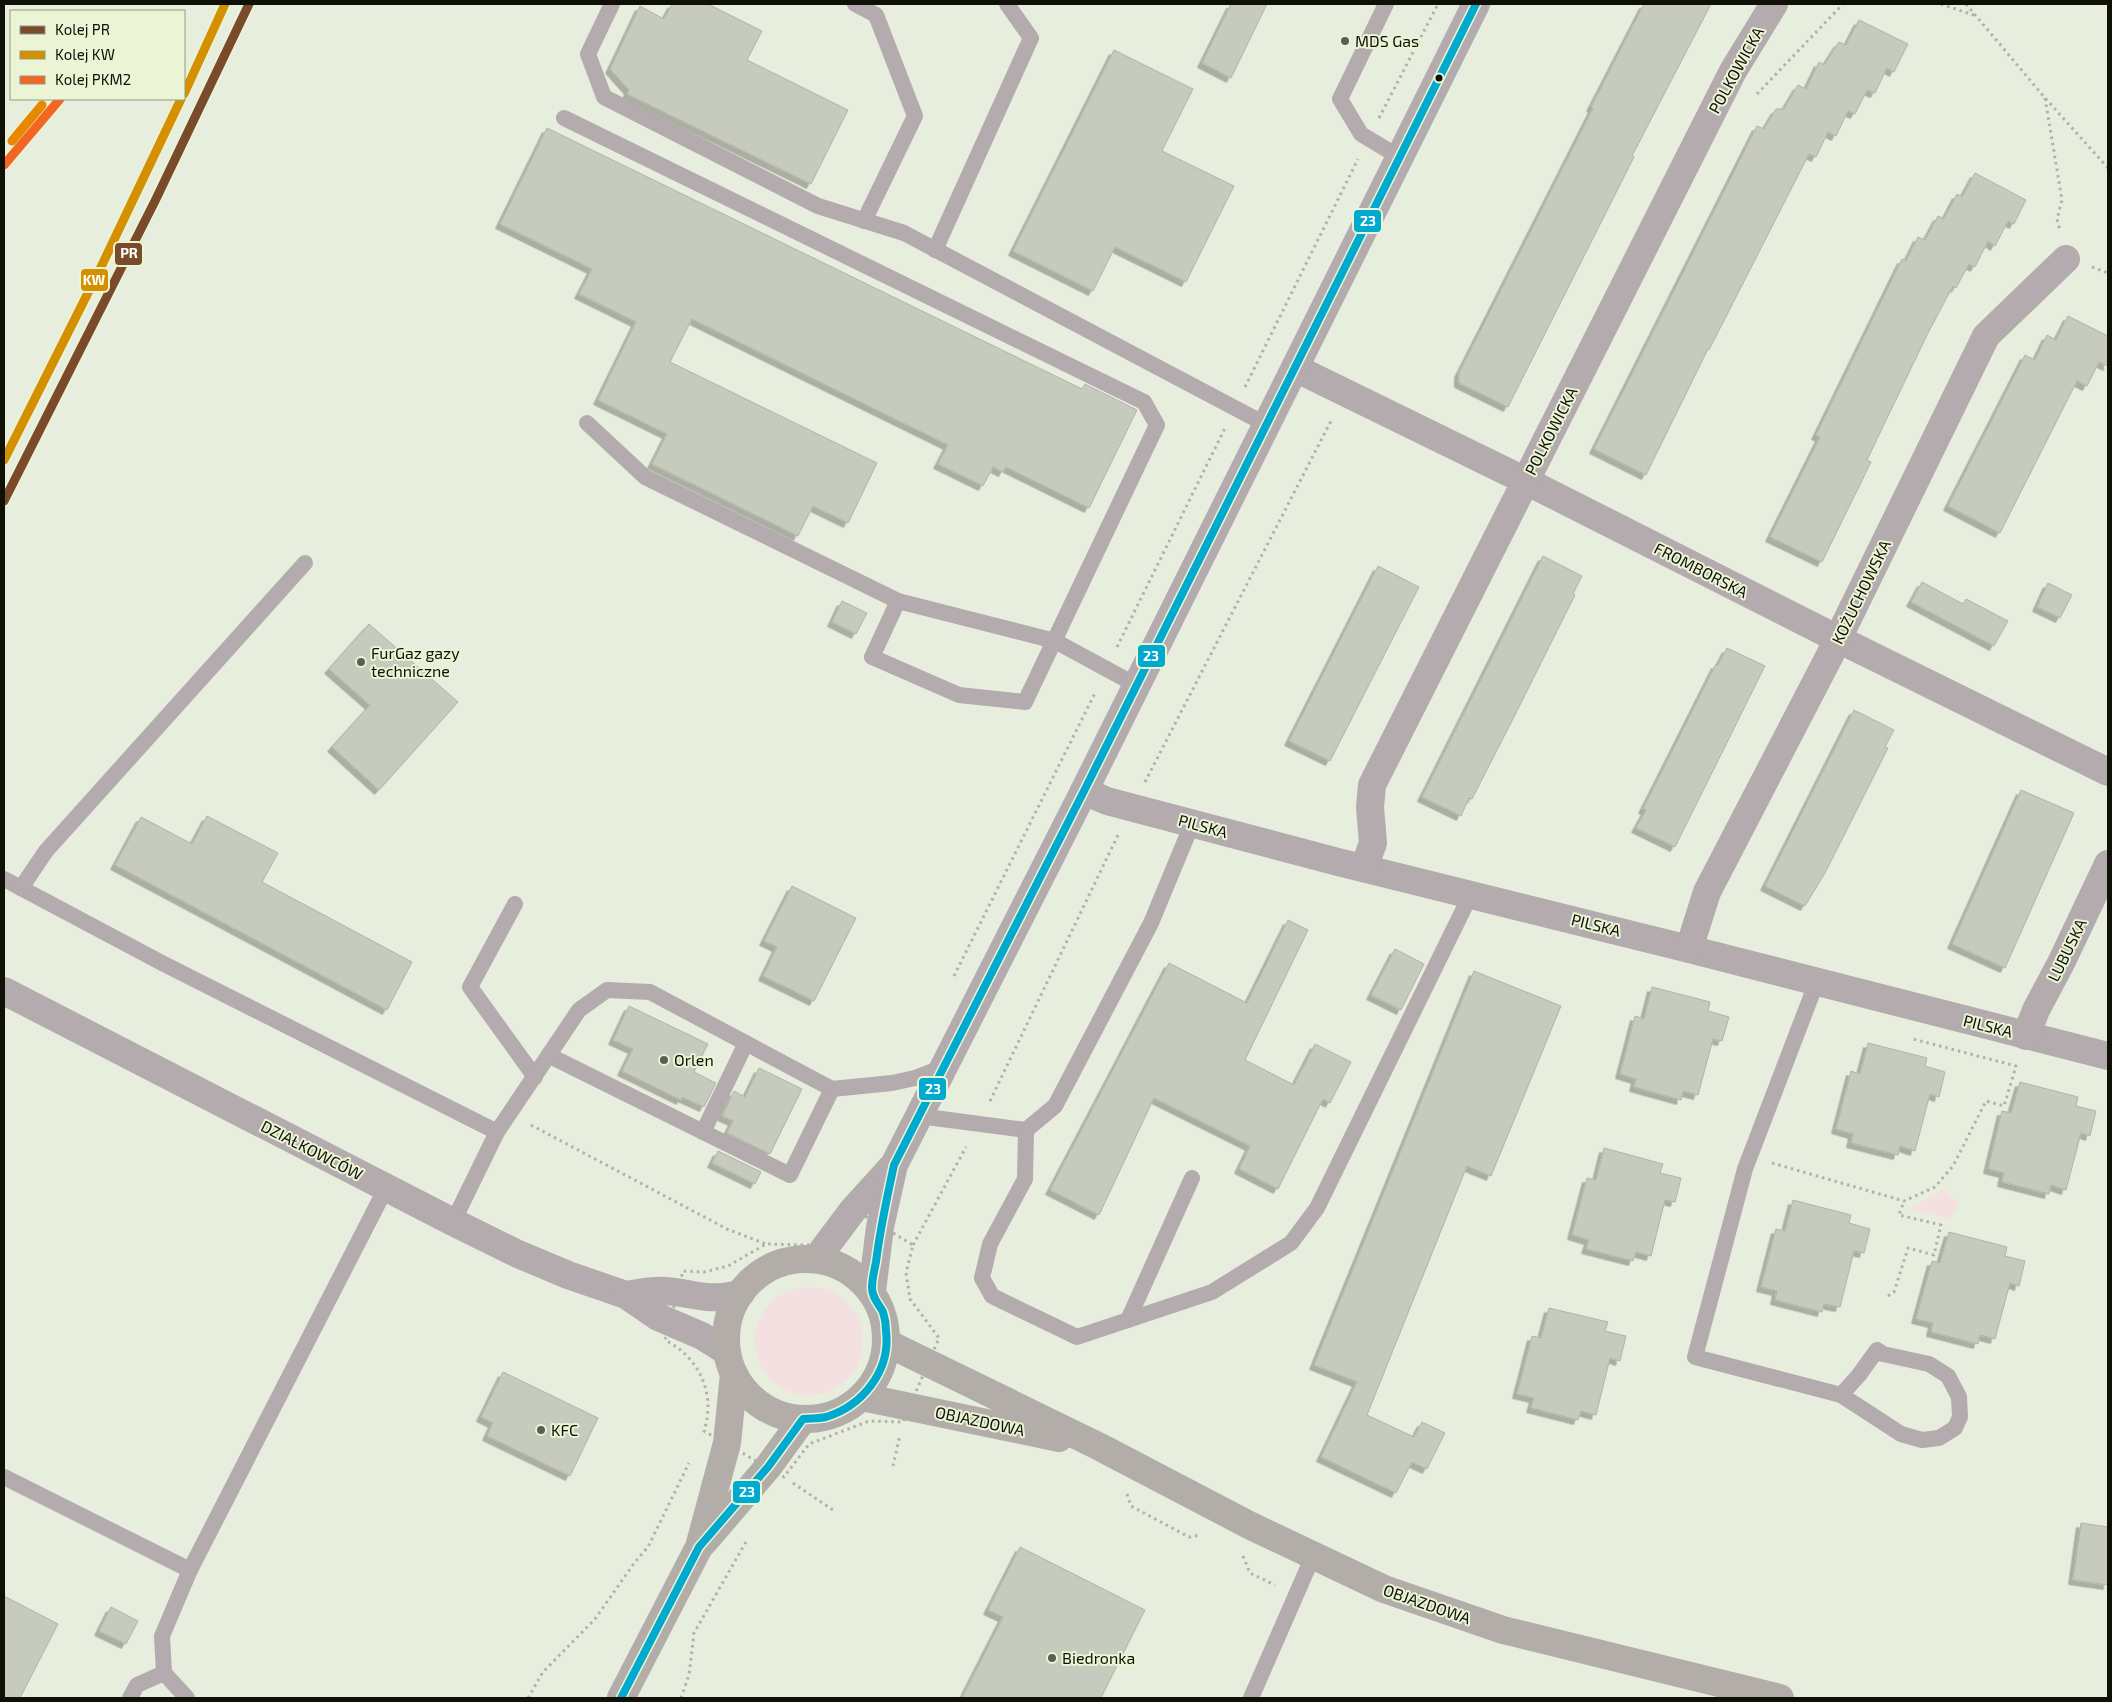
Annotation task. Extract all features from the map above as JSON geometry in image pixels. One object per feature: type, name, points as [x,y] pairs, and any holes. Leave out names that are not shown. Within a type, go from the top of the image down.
[{"type":"main road","points":[[621,1698],[699,1547],[730,1362],[726,1327],[733,1304],[749,1282],[771,1266],[793,1259],[817,1258],[833,1262],[848,1269],[861,1279],[872,1291],[884,1316],[887,1343],[884,1363],[875,1381],[862,1397],[845,1410],[824,1418],[802,1419],[782,1415],[762,1406],[746,1392],[730,1362]]},
{"type":"main road","name":"OBJAZDOWA","points":[[887,1343],[1098,1446],[1249,1525],[1384,1589],[1503,1630],[1780,1698]]},
{"type":"main road","name":"OBJAZDOWA","points":[[862,1397],[908,1417],[1098,1446]]},
{"type":"main road","points":[[699,1547],[777,1476],[802,1419]]},
{"type":"street","points":[[872,1291],[880,1227],[894,1165],[1084,791],[1476,4]]},
{"type":"street","name":"POLKOWICKA","points":[[1364,868],[1372,843],[1370,807],[1372,785],[1733,70],[1774,4]]},
{"type":"street","name":"KOŻUCHOWSKA","points":[[1689,949],[1707,892],[1838,639],[1986,336],[2066,259]]},
{"type":"street","name":"FROMBORSKA","points":[[1295,368],[1526,481],[1838,639],[2108,772]]},
{"type":"street","name":"PILSKA","points":[[1084,791],[1107,801],[1192,824],[2108,1056]]},
{"type":"street","name":"LUBUSKA","points":[[2026,1036],[2036,1010],[2061,963],[2108,864]]},
{"type":"street","name":"DZIAŁKOWCÓW","points":[[4,991],[518,1254],[568,1275],[626,1295],[658,1317],[708,1339],[730,1362]]},
{"type":"street","points":[[817,1258],[848,1203],[894,1165]]},
{"type":"street","name":"DZIAŁKOWCÓW","points":[[626,1295],[653,1291],[712,1299],[741,1293]]},
{"type":"lane","points":[[612,4],[588,54],[604,97],[818,206],[904,233],[1267,425]]},
{"type":"lane","points":[[855,4],[876,15],[916,116],[864,221]]},
{"type":"lane","points":[[935,250],[1031,38],[1007,4]]},
{"type":"lane","points":[[1386,4],[1340,99],[1361,134],[1399,157]]},
{"type":"lane","points":[[564,118],[1144,402],[1157,425],[1025,702],[958,695],[872,657],[898,601]]},
{"type":"lane","points":[[587,423],[645,477],[898,601],[1055,641],[1136,686]]},
{"type":"lane","points":[[21,888],[46,851],[305,563]]},
{"type":"lane","points":[[919,1116],[1026,1130],[1055,1106],[1151,923],[1192,824]]},
{"type":"lane","points":[[4,879],[171,967],[497,1132]]},
{"type":"lane","points":[[1026,1130],[1025,1179],[990,1244],[982,1278],[992,1296],[1078,1337],[1212,1292],[1291,1243],[1317,1208],[1471,894]]},
{"type":"lane","points":[[515,904],[470,987],[535,1077]]},
{"type":"lane","points":[[1817,981],[1750,1156],[1695,1357],[1841,1395],[1901,1434],[1922,1440],[1939,1438],[1954,1428],[1960,1417],[1959,1397],[1948,1376],[1929,1364],[1884,1354],[1877,1350],[1859,1375],[1841,1395]]},
{"type":"lane","points":[[453,1222],[497,1132],[550,1056],[578,1010],[607,990],[650,992],[832,1090],[892,1083],[916,1078],[944,1067]]},
{"type":"lane","points":[[703,1132],[746,1043]]},
{"type":"lane","points":[[550,1056],[790,1175],[832,1090]]},
{"type":"lane","points":[[1128,1320],[1192,1178]]},
{"type":"lane","points":[[187,1698],[164,1673],[162,1636],[190,1570],[386,1188]]},
{"type":"lane","points":[[4,1477],[190,1570]]},
{"type":"lane","points":[[1251,1698],[1313,1556]]},
{"type":"lane","points":[[130,1698],[137,1685],[164,1673]]},
{"type":"path","points":[[950,984],[1234,408],[1368,139],[1438,4]]},
{"type":"path","points":[[1941,4],[1977,17]]},
{"type":"path","points":[[1966,4],[2044,98],[2108,168]]},
{"type":"path","points":[[2044,98],[2062,200],[2057,219],[2066,259]]},
{"type":"path","points":[[1750,1156],[1904,1201],[1935,1188],[1953,1166],[1986,1101],[2004,1106],[2016,1066],[1906,1038]]},
{"type":"path","points":[[1888,1296],[1894,1292],[1908,1248],[1934,1255],[1941,1225],[1900,1215],[1904,1201]]},
{"type":"path","points":[[833,1510],[716,1437],[708,1419],[709,1405],[704,1382],[694,1362],[665,1340],[683,1271],[704,1272],[720,1268],[745,1257],[766,1244],[808,1245],[829,1234],[848,1203],[880,1227],[913,1246],[906,1273],[910,1299],[939,1338],[908,1417],[893,1466]]},
{"type":"path","points":[[777,1476],[809,1444],[869,1421],[908,1417]]},
{"type":"path","points":[[700,1440],[716,1437]]},
{"type":"path","points":[[528,1698],[543,1672],[595,1619],[635,1562],[648,1547],[691,1458]]},
{"type":"path","points":[[1125,1489],[1131,1506],[1154,1519],[1189,1537],[1209,1534]]},
{"type":"path","points":[[681,1698],[689,1675],[694,1632],[749,1538]]},
{"type":"path","points":[[1240,1550],[1250,1573],[1296,1596]]},
{"type":"shaded area","points":[[1943,1189],[1959,1205],[1949,1219],[1928,1213],[1914,1212],[1912,1206],[1934,1196]]},
{"type":"shaded area","points":[[809,1287],[830,1291],[847,1303],[859,1320],[863,1341],[859,1362],[847,1379],[830,1391],[809,1395],[788,1391],[771,1379],[759,1362],[755,1341],[759,1320],[771,1303],[788,1291]]},
{"type":"building","points":[[672,4],[708,4],[762,31],[747,60],[848,110],[811,184],[627,94],[629,90],[610,69],[640,6],[664,19]]},
{"type":"building","points":[[1231,4],[1267,4],[1231,78],[1202,63]]},
{"type":"building","points":[[1644,4],[1711,4],[1632,156],[1634,157],[1508,407],[1459,383],[1459,373]]},
{"type":"building","points":[[1859,20],[1908,44],[1894,72],[1887,68],[1875,93],[1867,90],[1855,114],[1848,111],[1836,136],[1828,132],[1816,157],[1809,154],[1708,349],[1646,475],[1594,449],[1757,126],[1764,129],[1776,109],[1784,109],[1798,85],[1806,89],[1819,62],[1824,65],[1839,42],[1846,45]]},
{"type":"building","points":[[1114,50],[1193,89],[1162,151],[1234,186],[1186,282],[1115,247],[1093,291],[1013,251]]},
{"type":"building","points":[[547,128],[1082,389],[1085,384],[1137,410],[1089,508],[1006,467],[1003,472],[993,467],[983,486],[938,464],[948,445],[692,319],[670,362],[877,463],[848,523],[813,506],[798,536],[652,464],[667,434],[598,400],[636,322],[579,294],[592,269],[500,224]]},
{"type":"building","points":[[1975,173],[2026,200],[2014,224],[2008,221],[1995,246],[1988,241],[1975,267],[1969,264],[1956,288],[1953,286],[1927,335],[1867,460],[1871,462],[1822,562],[1770,537],[1820,437],[1816,435],[1902,259],[1906,261],[1918,237],[1925,240],[1938,216],[1944,219],[1957,194],[1962,197]]},
{"type":"building","points":[[2068,316],[2108,336],[2108,366],[2099,362],[2087,386],[2077,381],[2000,533],[1948,506],[2025,355],[2035,360],[2047,335],[2056,340]]},
{"type":"building","points":[[1543,556],[1582,576],[1573,594],[1575,595],[1515,715],[1472,799],[1469,798],[1461,816],[1422,797]]},
{"type":"building","points":[[1378,566],[1419,587],[1330,761],[1289,741]]},
{"type":"building","points":[[1922,582],[1963,604],[1966,599],[2008,621],[1994,646],[1911,602]]},
{"type":"building","points":[[2048,583],[2072,595],[2060,618],[2037,607]]},
{"type":"building","points":[[842,601],[867,613],[856,634],[832,622]]},
{"type":"building","points":[[369,624],[458,702],[379,790],[332,747],[370,705],[329,669]]},
{"type":"building","points":[[1727,648],[1765,666],[1675,847],[1636,828],[1646,810],[1643,809],[1716,664],[1718,665]]},
{"type":"building","points":[[1854,710],[1894,730],[1885,747],[1888,748],[1825,873],[1805,906],[1765,886]]},
{"type":"building","points":[[2021,790],[2074,813],[2005,968],[1952,944]]},
{"type":"building","points":[[207,816],[278,853],[262,882],[412,962],[387,1010],[115,865],[141,817],[192,844]]},
{"type":"building","points":[[792,886],[856,918],[814,1001],[763,976],[777,947],[764,941]]},
{"type":"building","points":[[1288,920],[1308,930],[1245,1060],[1294,1085],[1315,1044],[1351,1062],[1330,1103],[1323,1099],[1278,1189],[1239,1169],[1250,1146],[1154,1098],[1099,1215],[1050,1190],[1169,963],[1247,1003]]},
{"type":"building","points":[[1395,949],[1424,964],[1401,1010],[1371,995]]},
{"type":"building","points":[[1474,971],[1561,1006],[1491,1176],[1467,1166],[1367,1415],[1414,1437],[1422,1422],[1445,1433],[1427,1469],[1412,1462],[1396,1493],[1321,1457],[1357,1382],[1314,1365]]},
{"type":"building","points":[[1652,987],[1710,1002],[1708,1011],[1729,1017],[1722,1041],[1713,1039],[1698,1095],[1683,1091],[1681,1100],[1634,1087],[1636,1079],[1620,1074],[1635,1016],[1644,1019]]},
{"type":"building","name":"Orlen","points":[[629,1006],[708,1044],[694,1072],[716,1083],[704,1107],[682,1097],[681,1100],[622,1071],[633,1049],[613,1040]]},
{"type":"building","points":[[1868,1043],[1927,1058],[1925,1066],[1945,1072],[1939,1097],[1930,1094],[1915,1151],[1900,1146],[1898,1155],[1851,1143],[1853,1134],[1836,1129],[1851,1071],[1860,1074]]},
{"type":"building","points":[[759,1068],[802,1089],[770,1154],[727,1133],[733,1121],[722,1116],[734,1091],[745,1097]]},
{"type":"building","points":[[2020,1082],[2078,1097],[2076,1106],[2096,1111],[2090,1136],[2081,1133],[2066,1190],[2051,1185],[2049,1194],[2002,1182],[2004,1173],[1988,1169],[2002,1111],[2011,1113]]},
{"type":"building","points":[[1604,1148],[1663,1164],[1660,1173],[1681,1178],[1675,1202],[1665,1200],[1651,1256],[1636,1252],[1633,1261],[1586,1249],[1589,1240],[1572,1235],[1587,1178],[1596,1180]]},
{"type":"building","points":[[718,1151],[761,1172],[755,1184],[712,1163]]},
{"type":"building","points":[[1793,1200],[1851,1215],[1849,1223],[1870,1229],[1864,1253],[1854,1251],[1840,1307],[1824,1304],[1822,1312],[1775,1300],[1777,1291],[1761,1287],[1776,1229],[1785,1231]]},
{"type":"building","points":[[1949,1232],[2007,1247],[2005,1256],[2025,1261],[2019,1286],[2010,1283],[1995,1339],[1980,1335],[1978,1344],[1931,1332],[1933,1323],[1916,1319],[1932,1261],[1940,1263]]},
{"type":"building","points":[[1549,1308],[1608,1322],[1605,1331],[1626,1336],[1620,1361],[1610,1358],[1596,1415],[1581,1411],[1578,1420],[1531,1408],[1534,1398],[1517,1394],[1532,1336],[1541,1338]]},
{"type":"building","name":"KFC","points":[[503,1372],[598,1418],[570,1476],[487,1436],[493,1423],[481,1417]]},
{"type":"building","points":[[2081,1523],[2108,1527],[2108,1585],[2073,1580]]},
{"type":"building","name":"Biedronka","points":[[1020,1547],[1145,1610],[1101,1698],[962,1698],[1003,1617],[988,1610]]},
{"type":"building","points":[[4,1596],[58,1624],[20,1698],[4,1698]]},
{"type":"building","points":[[111,1607],[138,1621],[126,1644],[99,1631]]},
{"type":"rail line","name":"KW","points":[[185,92],[225,4]]},
{"type":"rail line","name":"PR","points":[[4,501],[156,199],[249,4]]},
{"type":"rail line","name":"PKM2","points":[[4,165],[59,100]]},
{"type":"rail line","name":"KW","points":[[4,460],[101,267],[181,100]]},
{"type":"transit line","name":"23","points":[[621,1698],[699,1547],[768,1467],[803,1419],[826,1417],[851,1405],[862,1396],[879,1373],[884,1360],[886,1326],[883,1312],[873,1295],[872,1285],[894,1165],[1084,791],[1476,4]]},
{"type":"transit line","points":[[12,141],[42,105]]},
{"type":"place","name":"MDS Gas","points":[[1345,41]]},
{"type":"place","name":"FurGaz gazy techniczne","points":[[361,662]]},
{"type":"place","name":"Orlen","points":[[664,1060]]},
{"type":"place","name":"KFC","points":[[541,1430]]},
{"type":"place","name":"Biedronka","points":[[1052,1658]]}]
